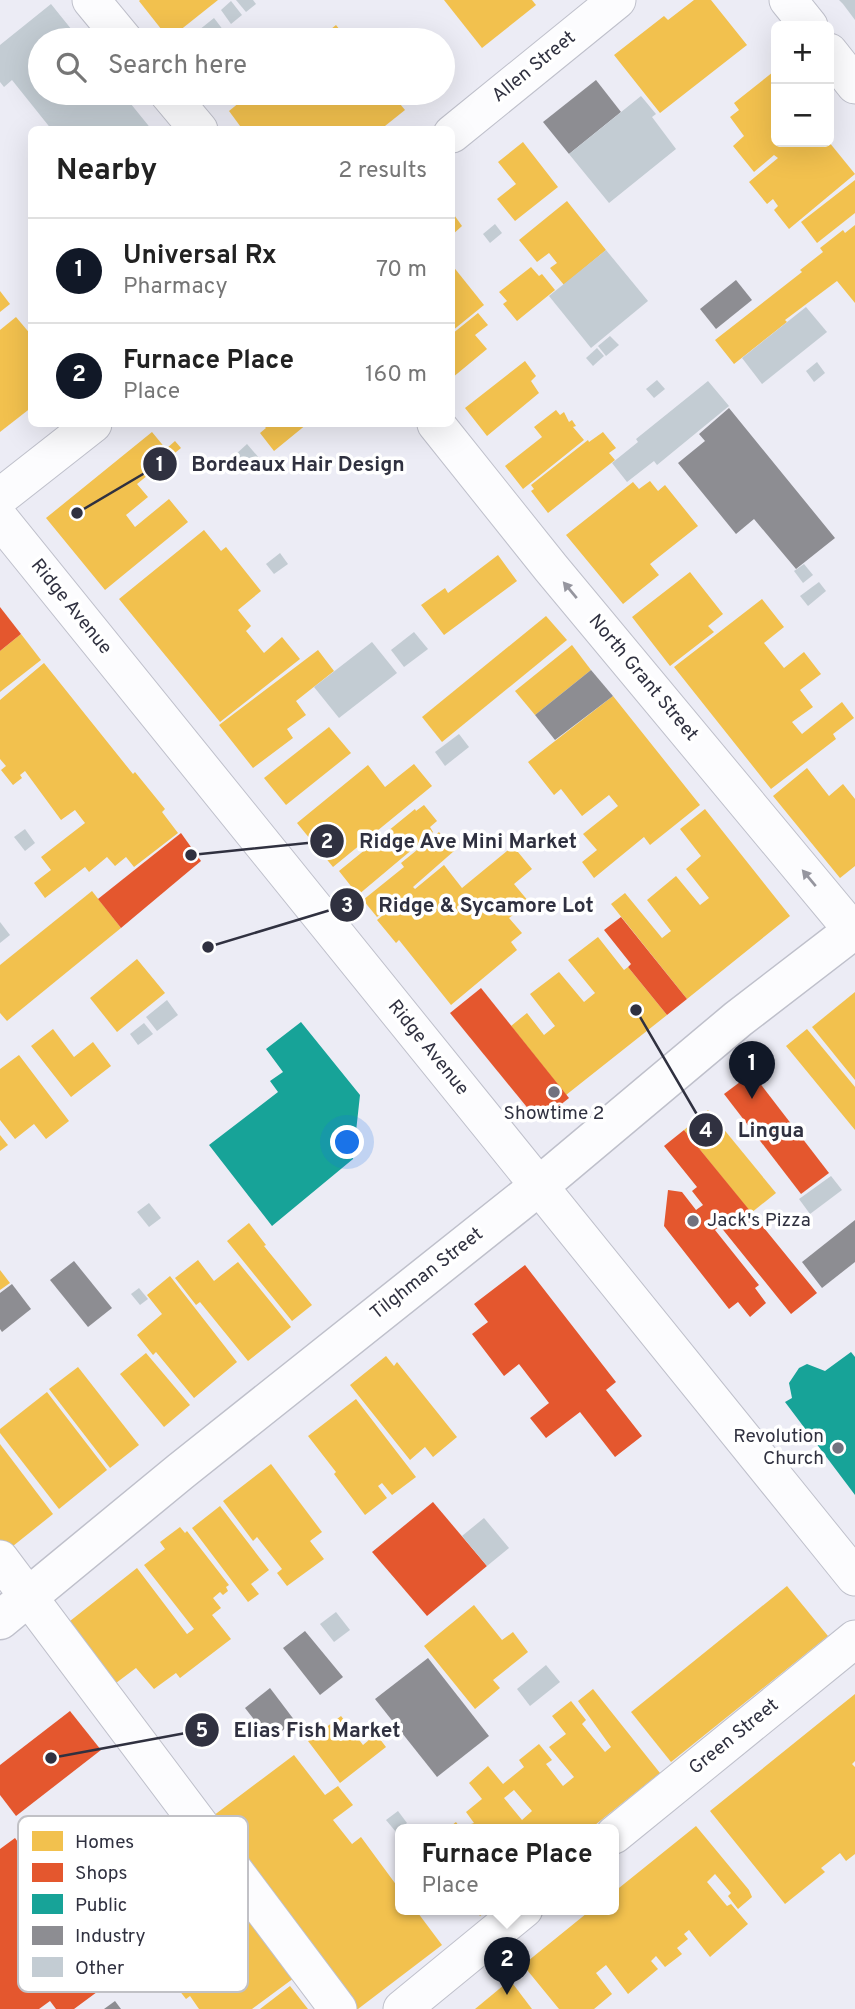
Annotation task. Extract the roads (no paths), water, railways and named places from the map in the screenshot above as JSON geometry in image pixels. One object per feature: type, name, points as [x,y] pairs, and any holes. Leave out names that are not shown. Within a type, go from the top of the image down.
[{"type":"main road","name":"Tilghman Street","points":[[0,1620],[341,1342],[539,1186],[738,1019],[854,930]]},
{"type":"street","points":[[91,0],[114,28]]},
{"type":"street","name":"Allen Street","points":[[455,132],[617,0]]},
{"type":"street","points":[[788,0],[804,21]]},
{"type":"street","points":[[834,58],[855,85]]},
{"type":"street","points":[[178,105],[196,126]]},
{"type":"street","points":[[0,497],[89,427]]},
{"type":"street","name":"North Grant Street","points":[[438,427],[560,579],[854,930]]},
{"type":"street","name":"Ridge Avenue","points":[[0,519],[855,1577]]},
{"type":"street","points":[[0,1559],[194,1816]]},
{"type":"street","name":"Green Street","points":[[619,1831],[855,1639]]},
{"type":"street","points":[[248,1889],[338,2009]]},
{"type":"street","points":[[402,2009],[517,1915]]},
{"type":"place","name":"Bordeaux Hair Design","points":[[77,513]]},
{"type":"place","name":"Ridge Ave Mini Market","points":[[191,855]]},
{"type":"place","name":"Ridge & Sycamore Lot","points":[[208,947]]},
{"type":"place","name":"Lingua","points":[[636,1010]]},
{"type":"place","name":"Showtime 2","points":[[554,1092]]},
{"type":"place","name":"Universal Rx","points":[[752,1099]]},
{"type":"place","name":"Jack's Pizza","points":[[693,1221]]},
{"type":"place","name":"Revolution Church","points":[[838,1448]]},
{"type":"place","name":"Elias Fish Market","points":[[51,1758]]},
{"type":"place","name":"Furnace Place","points":[[507,1995]]}]
